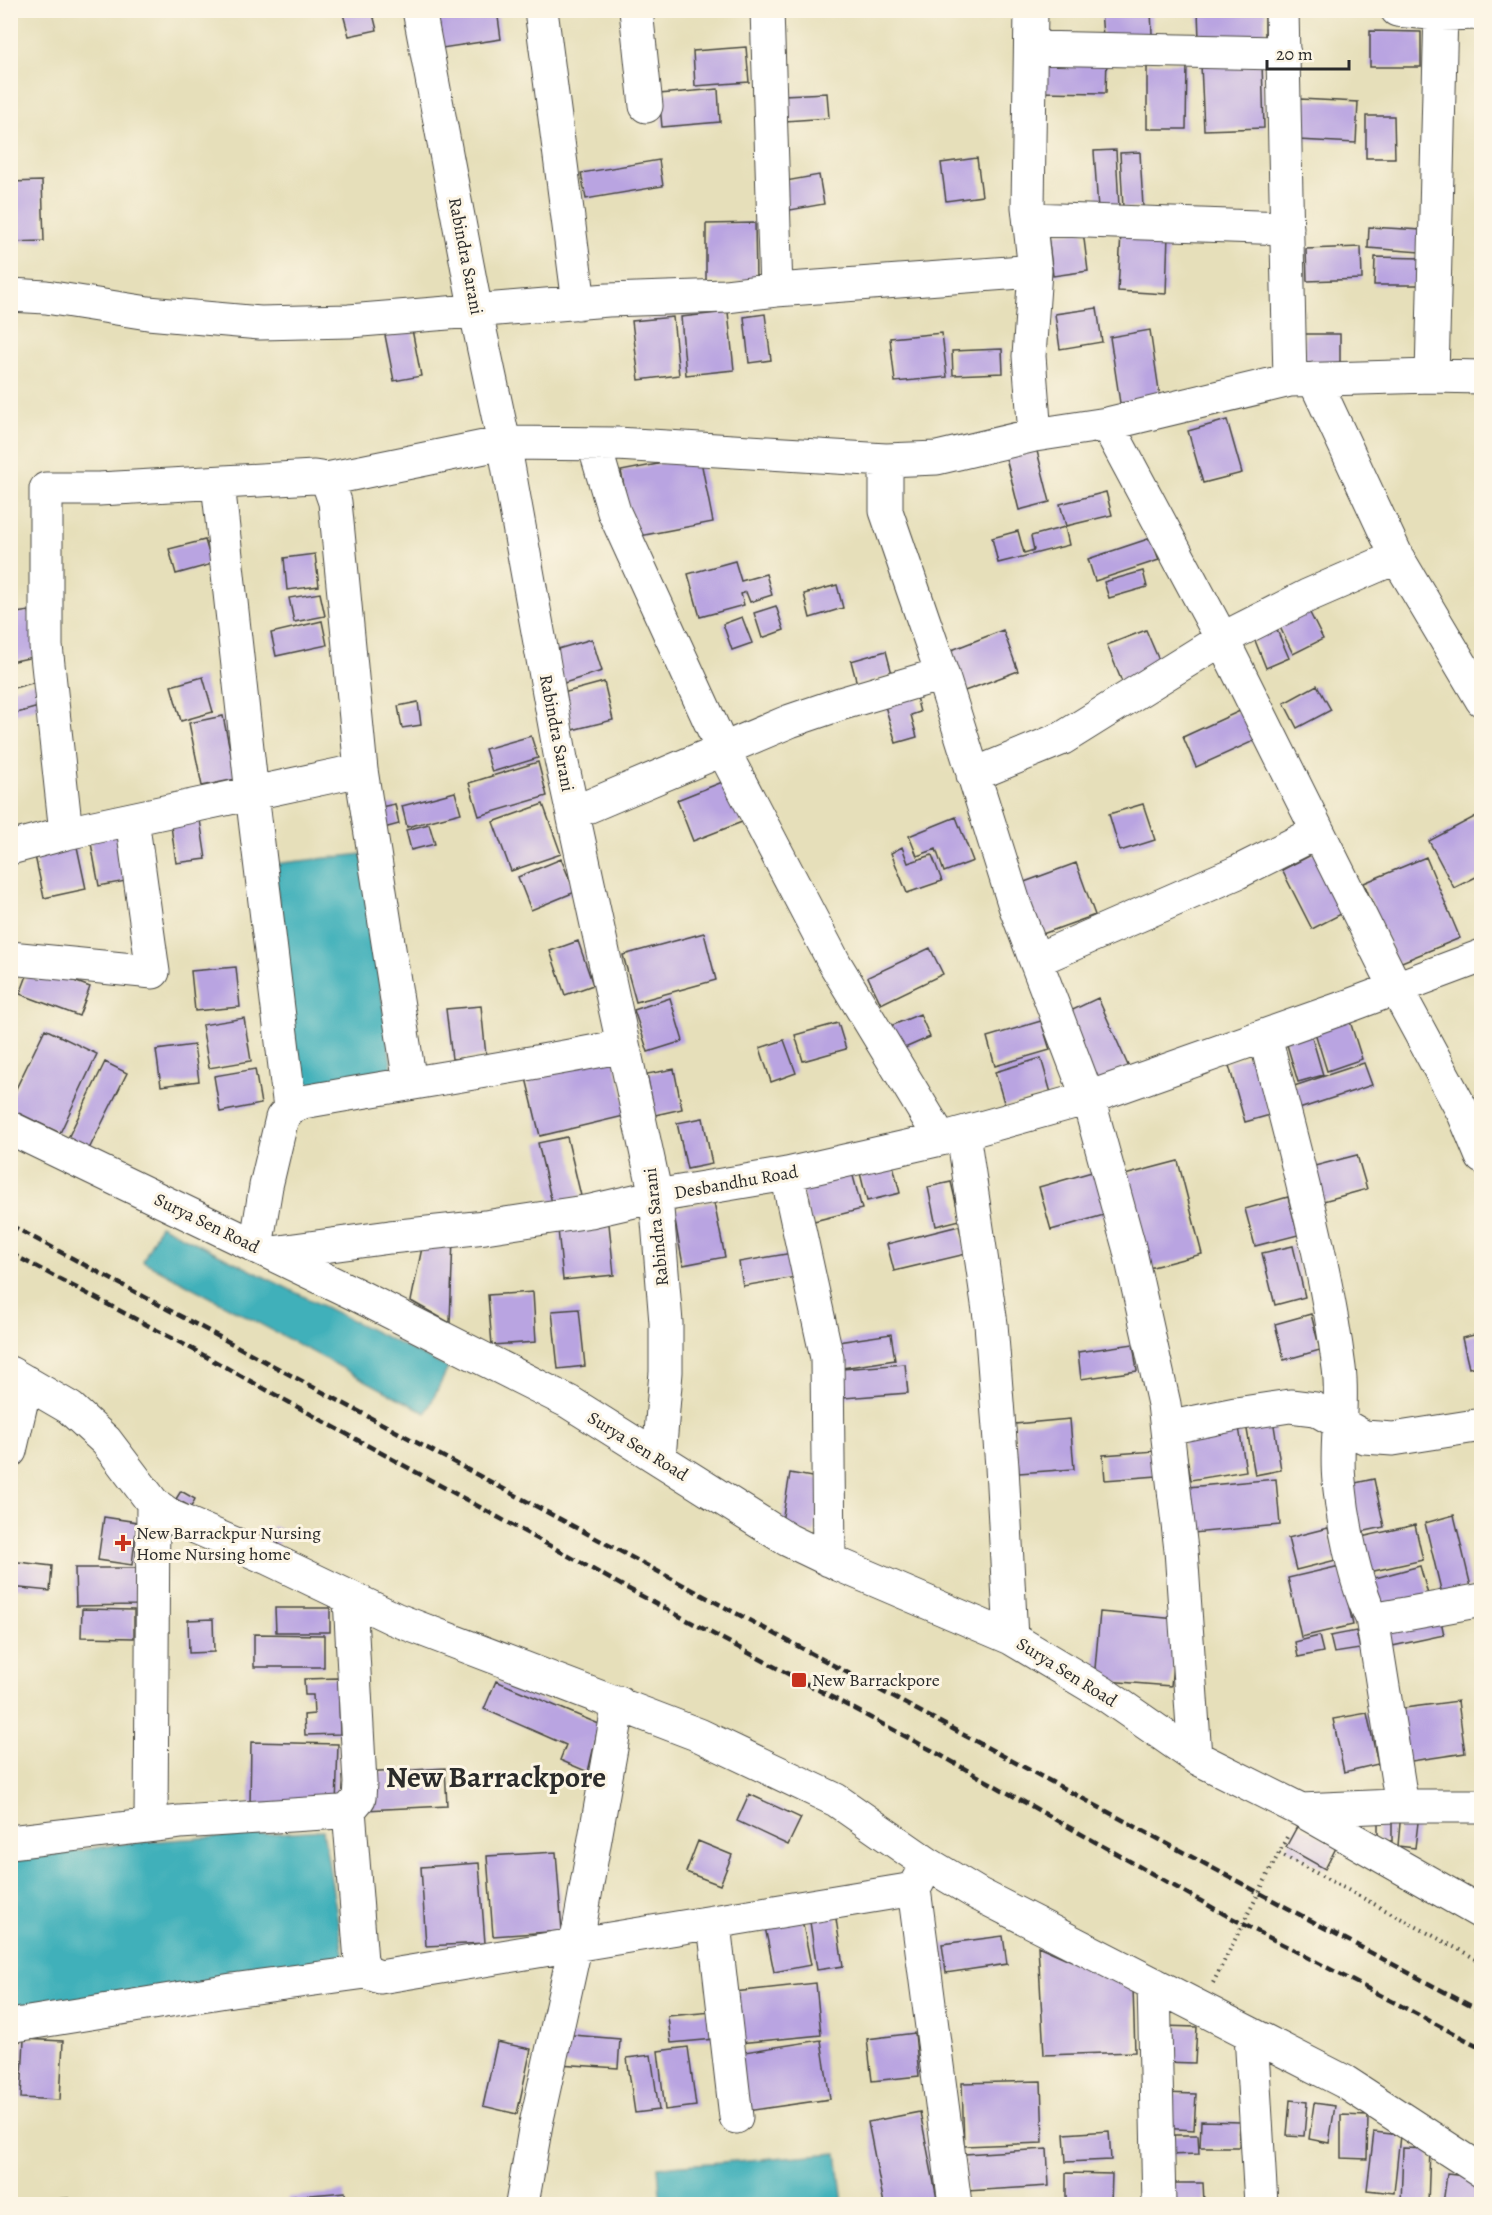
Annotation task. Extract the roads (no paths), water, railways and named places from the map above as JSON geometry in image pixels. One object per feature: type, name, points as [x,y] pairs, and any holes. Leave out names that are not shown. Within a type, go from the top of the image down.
[{"type":"street","name":"Rabindra Sarani","points":[[419,10],[476,312],[504,443],[558,747],[656,1196],[666,1323],[666,1362],[659,1458]]},
{"type":"street","points":[[541,10],[579,303]]},
{"type":"street","points":[[636,10],[646,106]]},
{"type":"street","points":[[768,10],[776,290]]},
{"type":"street","points":[[1031,10],[1028,207],[1035,271],[1029,356],[1035,435]]},
{"type":"street","points":[[1282,10],[1287,228],[1302,379],[1397,557],[1482,700]]},
{"type":"street","points":[[1397,10],[1482,13]]},
{"type":"street","points":[[1432,376],[1442,12]]},
{"type":"street","points":[[1032,48],[1284,53]]},
{"type":"street","points":[[1030,219],[1287,228]]},
{"type":"street","points":[[10,295],[46,297],[148,313],[261,323],[349,321],[608,300],[726,296],[776,290],[1035,271]]},
{"type":"street","points":[[66,833],[46,646],[46,489],[99,489],[327,478],[504,443],[594,444],[886,460],[938,458],[1035,435],[1107,424],[1302,379],[1482,377]]},
{"type":"street","points":[[1107,424],[1222,639],[1396,988],[1473,1110],[1482,1157]]},
{"type":"street","points":[[594,444],[614,512],[723,750],[835,964],[952,1136],[990,1324],[1002,1467],[1011,1638]]},
{"type":"street","points":[[886,460],[886,511],[942,674],[1015,906],[1088,1098],[1129,1247],[1164,1404],[1181,1550],[1195,1758]]},
{"type":"street","points":[[327,478],[335,502],[361,770],[410,1083]]},
{"type":"street","points":[[218,483],[252,794],[290,1108]]},
{"type":"street","points":[[973,775],[1063,738],[1222,639],[1307,596],[1397,557]]},
{"type":"street","points":[[573,813],[810,714],[942,674]]},
{"type":"street","points":[[10,848],[66,833],[361,770]]},
{"type":"street","points":[[10,958],[153,972],[132,819]]},
{"type":"street","points":[[1036,960],[1239,872],[1318,832]]},
{"type":"street","name":"Desbandhu Road","points":[[264,1250],[485,1227],[591,1211],[656,1196],[787,1174],[952,1136],[1088,1098],[1482,956]]},
{"type":"street","points":[[1265,1036],[1308,1213],[1334,1333],[1339,1372],[1339,1481],[1346,1524],[1364,1601],[1372,1618],[1402,1806]]},
{"type":"street","points":[[264,1250],[266,1186],[282,1118],[290,1108],[303,1102],[623,1046]]},
{"type":"street","name":"Surya Sen Road","points":[[10,1128],[264,1250],[569,1402],[788,1540],[829,1560],[1011,1638],[1103,1693],[1195,1758],[1301,1810],[1482,1913]]},
{"type":"street","points":[[787,1174],[827,1358],[829,1560]]},
{"type":"street","points":[[10,1452],[18,1377],[70,1408],[105,1441],[153,1503],[172,1517],[270,1559],[395,1619],[699,1735],[836,1800],[921,1876],[978,1894],[1345,2082],[1482,2171]]},
{"type":"street","points":[[1167,1428],[1290,1406],[1315,1409],[1364,1437],[1393,1439],[1482,1425]]},
{"type":"street","points":[[151,1825],[153,1503]]},
{"type":"street","points":[[10,1842],[180,1822],[320,1814],[349,1810],[359,1798],[360,1783],[350,1598]]},
{"type":"street","points":[[1372,1618],[1386,1618],[1482,1600]]},
{"type":"street","points":[[522,2205],[536,2124],[575,1944],[619,1703]]},
{"type":"street","points":[[1301,1810],[1482,1806]]},
{"type":"street","points":[[349,1810],[361,1961],[366,1972]]},
{"type":"street","points":[[10,2026],[232,1990],[366,1972],[380,1977],[575,1944],[714,1924],[921,1876]]},
{"type":"street","points":[[921,1876],[955,2205]]},
{"type":"street","points":[[714,1924],[736,2116]]},
{"type":"street","points":[[1154,1984],[1159,2205]]},
{"type":"street","points":[[1251,2034],[1262,2205]]},
{"type":"water","points":[[362,854],[393,1076],[299,1091],[274,864]]},
{"type":"water","points":[[160,1225],[448,1368],[426,1413],[143,1261]]},
{"type":"water","points":[[323,1830],[345,1965],[11,2012],[11,1861],[127,1843]]},
{"type":"water","points":[[837,2153],[843,2204],[661,2204],[658,2167]]},
{"type":"railway","points":[[10,1225],[1482,2012]]},
{"type":"railway","points":[[10,1253],[185,1345],[623,1586],[933,1751],[1224,1914],[1482,2048]]},
{"type":"place","name":"New Barrackpur Nursing Home Nursing home","points":[[123,1543]]},
{"type":"place","name":"New Barrackpore","points":[[799,1680]]},
{"type":"district","name":"New Barrackpore","points":[[496,1777]]}]
